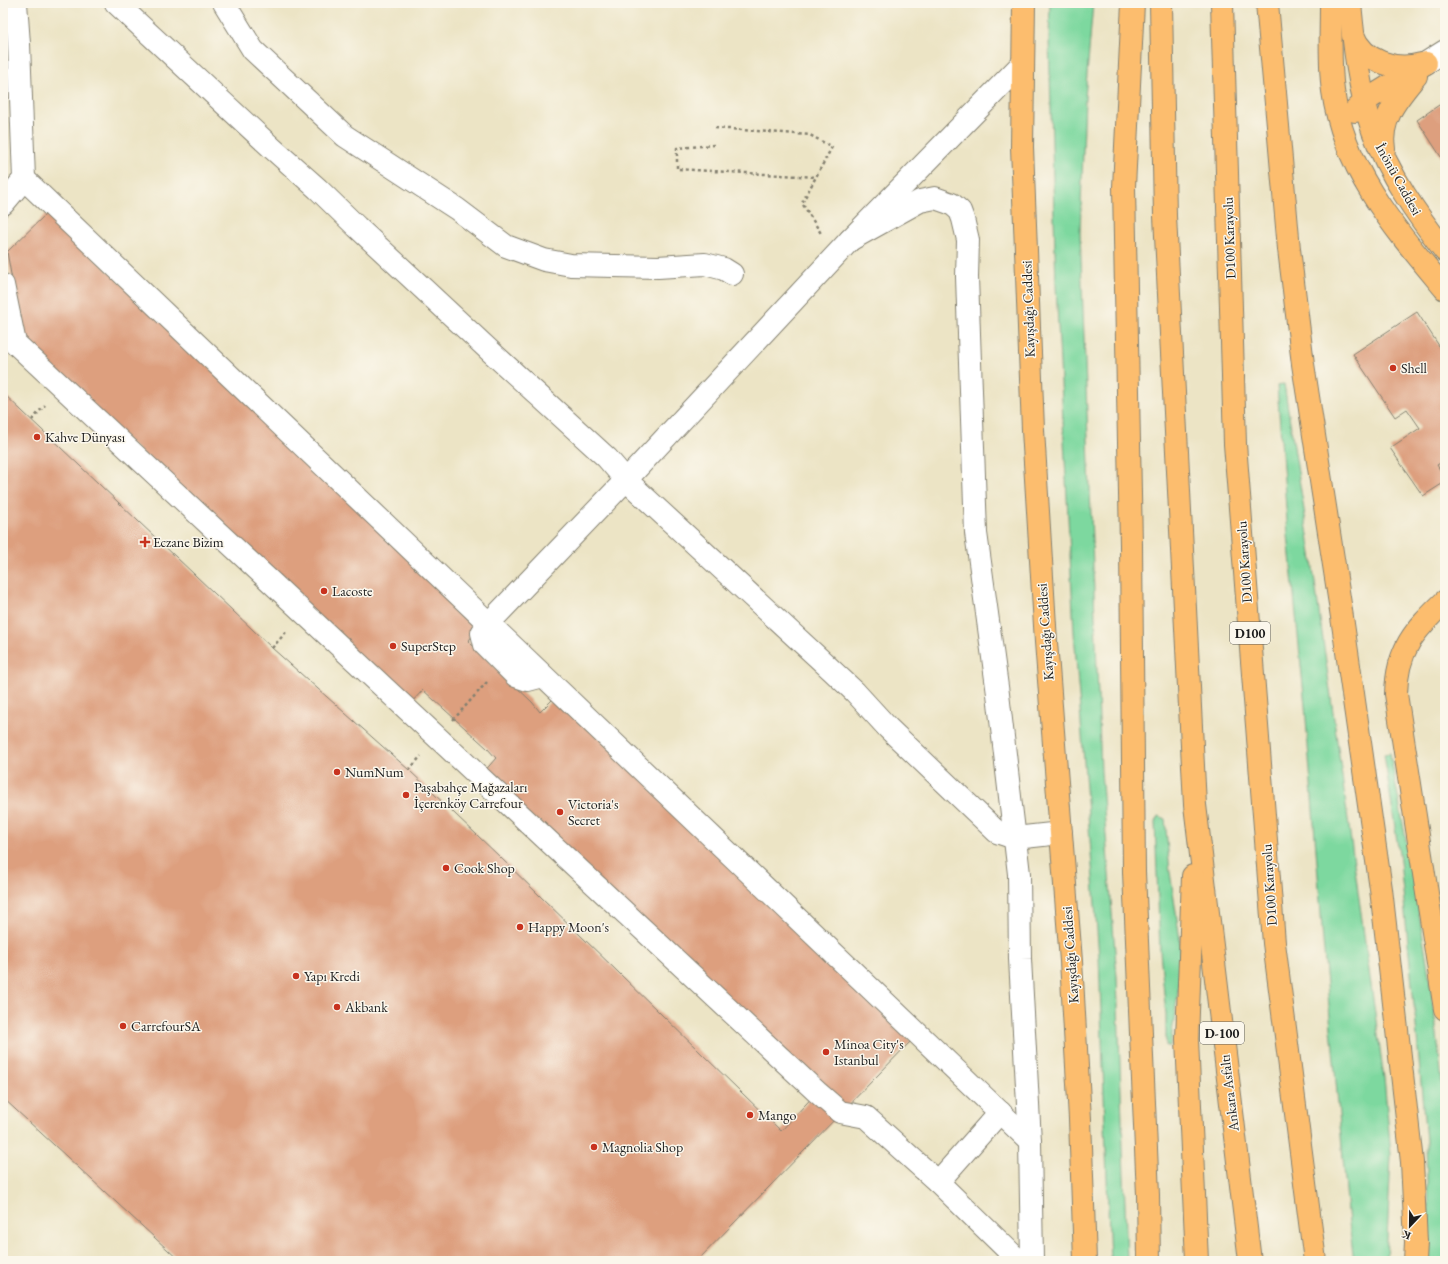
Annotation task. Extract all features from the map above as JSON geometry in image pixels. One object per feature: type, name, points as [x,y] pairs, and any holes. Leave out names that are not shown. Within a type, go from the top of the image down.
[{"type":"main road","name":"Kayışdağı Caddesi","points":[[1024,3],[1022,147],[1033,430],[1046,642],[1071,961],[1086,1261]]},
{"type":"main road","points":[[1133,3],[1124,187],[1131,537],[1134,872],[1148,1195],[1149,1261]]},
{"type":"main road","points":[[1161,3],[1165,216],[1195,805],[1187,1039],[1197,1261]]},
{"type":"main road","name":"D100 Karayolu","points":[[1222,3],[1235,444],[1274,943],[1315,1261]]},
{"type":"main road","points":[[1268,3],[1290,249],[1303,364],[1342,616],[1381,889],[1412,1162],[1416,1242],[1415,1261]]},
{"type":"main road","points":[[1331,3],[1330,61],[1333,92],[1339,117],[1356,163]]},
{"type":"main road","name":"İnönü Caddesi","points":[[1350,3],[1357,65],[1372,129],[1387,162],[1412,206],[1445,251]]},
{"type":"main road","points":[[1353,35],[1361,49],[1374,59],[1384,64],[1402,67],[1426,63]]},
{"type":"main road","points":[[1356,163],[1351,145],[1351,122],[1356,109],[1365,101],[1426,63]]},
{"type":"main road","points":[[1387,162],[1382,141],[1386,119],[1392,106],[1426,63]]},
{"type":"main road","name":"İnönü Caddesi","points":[[1356,163],[1382,211],[1445,289]]},
{"type":"main road","points":[[1445,601],[1416,631],[1408,644],[1398,666],[1396,694],[1445,1009]]},
{"type":"main road","name":"Ankara Asfaltı","points":[[1195,805],[1250,1261]]},
{"type":"street","points":[[3,204],[24,179],[16,3]]},
{"type":"street","points":[[116,3],[318,189],[489,350],[608,458],[626,480],[824,663],[888,728],[997,832],[1015,838],[1061,833]]},
{"type":"street","points":[[224,3],[253,50],[345,136],[457,209],[506,246],[544,260],[571,265],[658,267],[705,264],[724,269],[732,274]]},
{"type":"street","points":[[1426,63],[1445,51]]},
{"type":"street","points":[[543,676],[528,680],[516,676],[485,645],[482,632],[488,624],[626,480],[850,240],[1023,63]]},
{"type":"street","points":[[24,179],[1030,1142]]},
{"type":"street","points":[[850,240],[920,201],[935,198],[952,204],[960,211],[968,240],[967,277],[976,533],[998,694],[1019,874],[1020,959],[1030,1142],[1032,1261]]},
{"type":"street","points":[[3,285],[15,343],[817,1092],[840,1112],[866,1117],[938,1182],[1019,1261]]},
{"type":"street","points":[[938,1182],[1000,1112]]},
{"type":"path","points":[[716,128],[810,135],[832,147],[802,203],[823,236]]},
{"type":"path","points":[[714,145],[677,148],[676,169],[816,177]]},
{"type":"path","points":[[437,738],[504,663]]},
{"type":"green space","points":[[1050,3],[1093,3],[1085,98],[1080,233],[1101,771],[1117,977],[1127,1261],[1110,1261],[1099,957],[1074,632],[1056,286],[1049,39]]},
{"type":"green space","points":[[1284,384],[1311,554],[1384,1078],[1391,1155],[1386,1261],[1354,1261],[1349,1223],[1323,941],[1305,706],[1288,535],[1277,385]]},
{"type":"green space","points":[[1390,753],[1419,912],[1437,1033],[1444,1120],[1445,1261],[1427,1261],[1429,1251],[1426,1141],[1400,861],[1384,754]]},
{"type":"green space","points":[[1158,816],[1165,819],[1170,872],[1180,940],[1179,985],[1170,1047],[1166,1047],[1166,1015],[1160,951],[1155,822]]},
{"type":"building","points":[[1445,101],[1445,163],[1417,120]]},
{"type":"building","points":[[47,213],[483,624],[468,641],[532,702],[540,712],[557,695],[911,1041],[697,1261],[180,1261],[3,1098],[3,393],[272,648],[409,770],[781,1131],[817,1092],[483,773],[496,758],[487,748],[423,690],[408,706],[23,341],[7,252]]},
{"type":"building","points":[[3,226],[7,252],[3,252]]},
{"type":"building","points":[[1417,312],[1445,355],[1445,460],[1437,465],[1445,478],[1445,482],[1423,496],[1390,448],[1420,428],[1407,409],[1395,417],[1353,354]]},
{"type":"place","name":"Shell","points":[[1393,368]]},
{"type":"place","name":"Kahve Dünyası","points":[[37,437]]},
{"type":"place","name":"Eczane Bizim","points":[[145,542]]},
{"type":"place","name":"Lacoste","points":[[324,591]]},
{"type":"place","name":"SuperStep","points":[[393,646]]},
{"type":"place","name":"NumNum","points":[[337,772]]},
{"type":"place","name":"Paşabahçe Mağazaları İçerenköy Carrefour","points":[[406,795]]},
{"type":"place","name":"Victoria's Secret","points":[[560,812]]},
{"type":"place","name":"Cook Shop","points":[[446,868]]},
{"type":"place","name":"Happy Moon's","points":[[520,927]]},
{"type":"place","name":"Yapı Kredi","points":[[296,976]]},
{"type":"place","name":"Akbank","points":[[337,1007]]},
{"type":"place","name":"CarrefourSA","points":[[123,1026]]},
{"type":"place","name":"Minoa City's Istanbul","points":[[826,1052]]},
{"type":"place","name":"Mango","points":[[750,1115]]},
{"type":"place","name":"Magnolia Shop","points":[[594,1147]]}]
